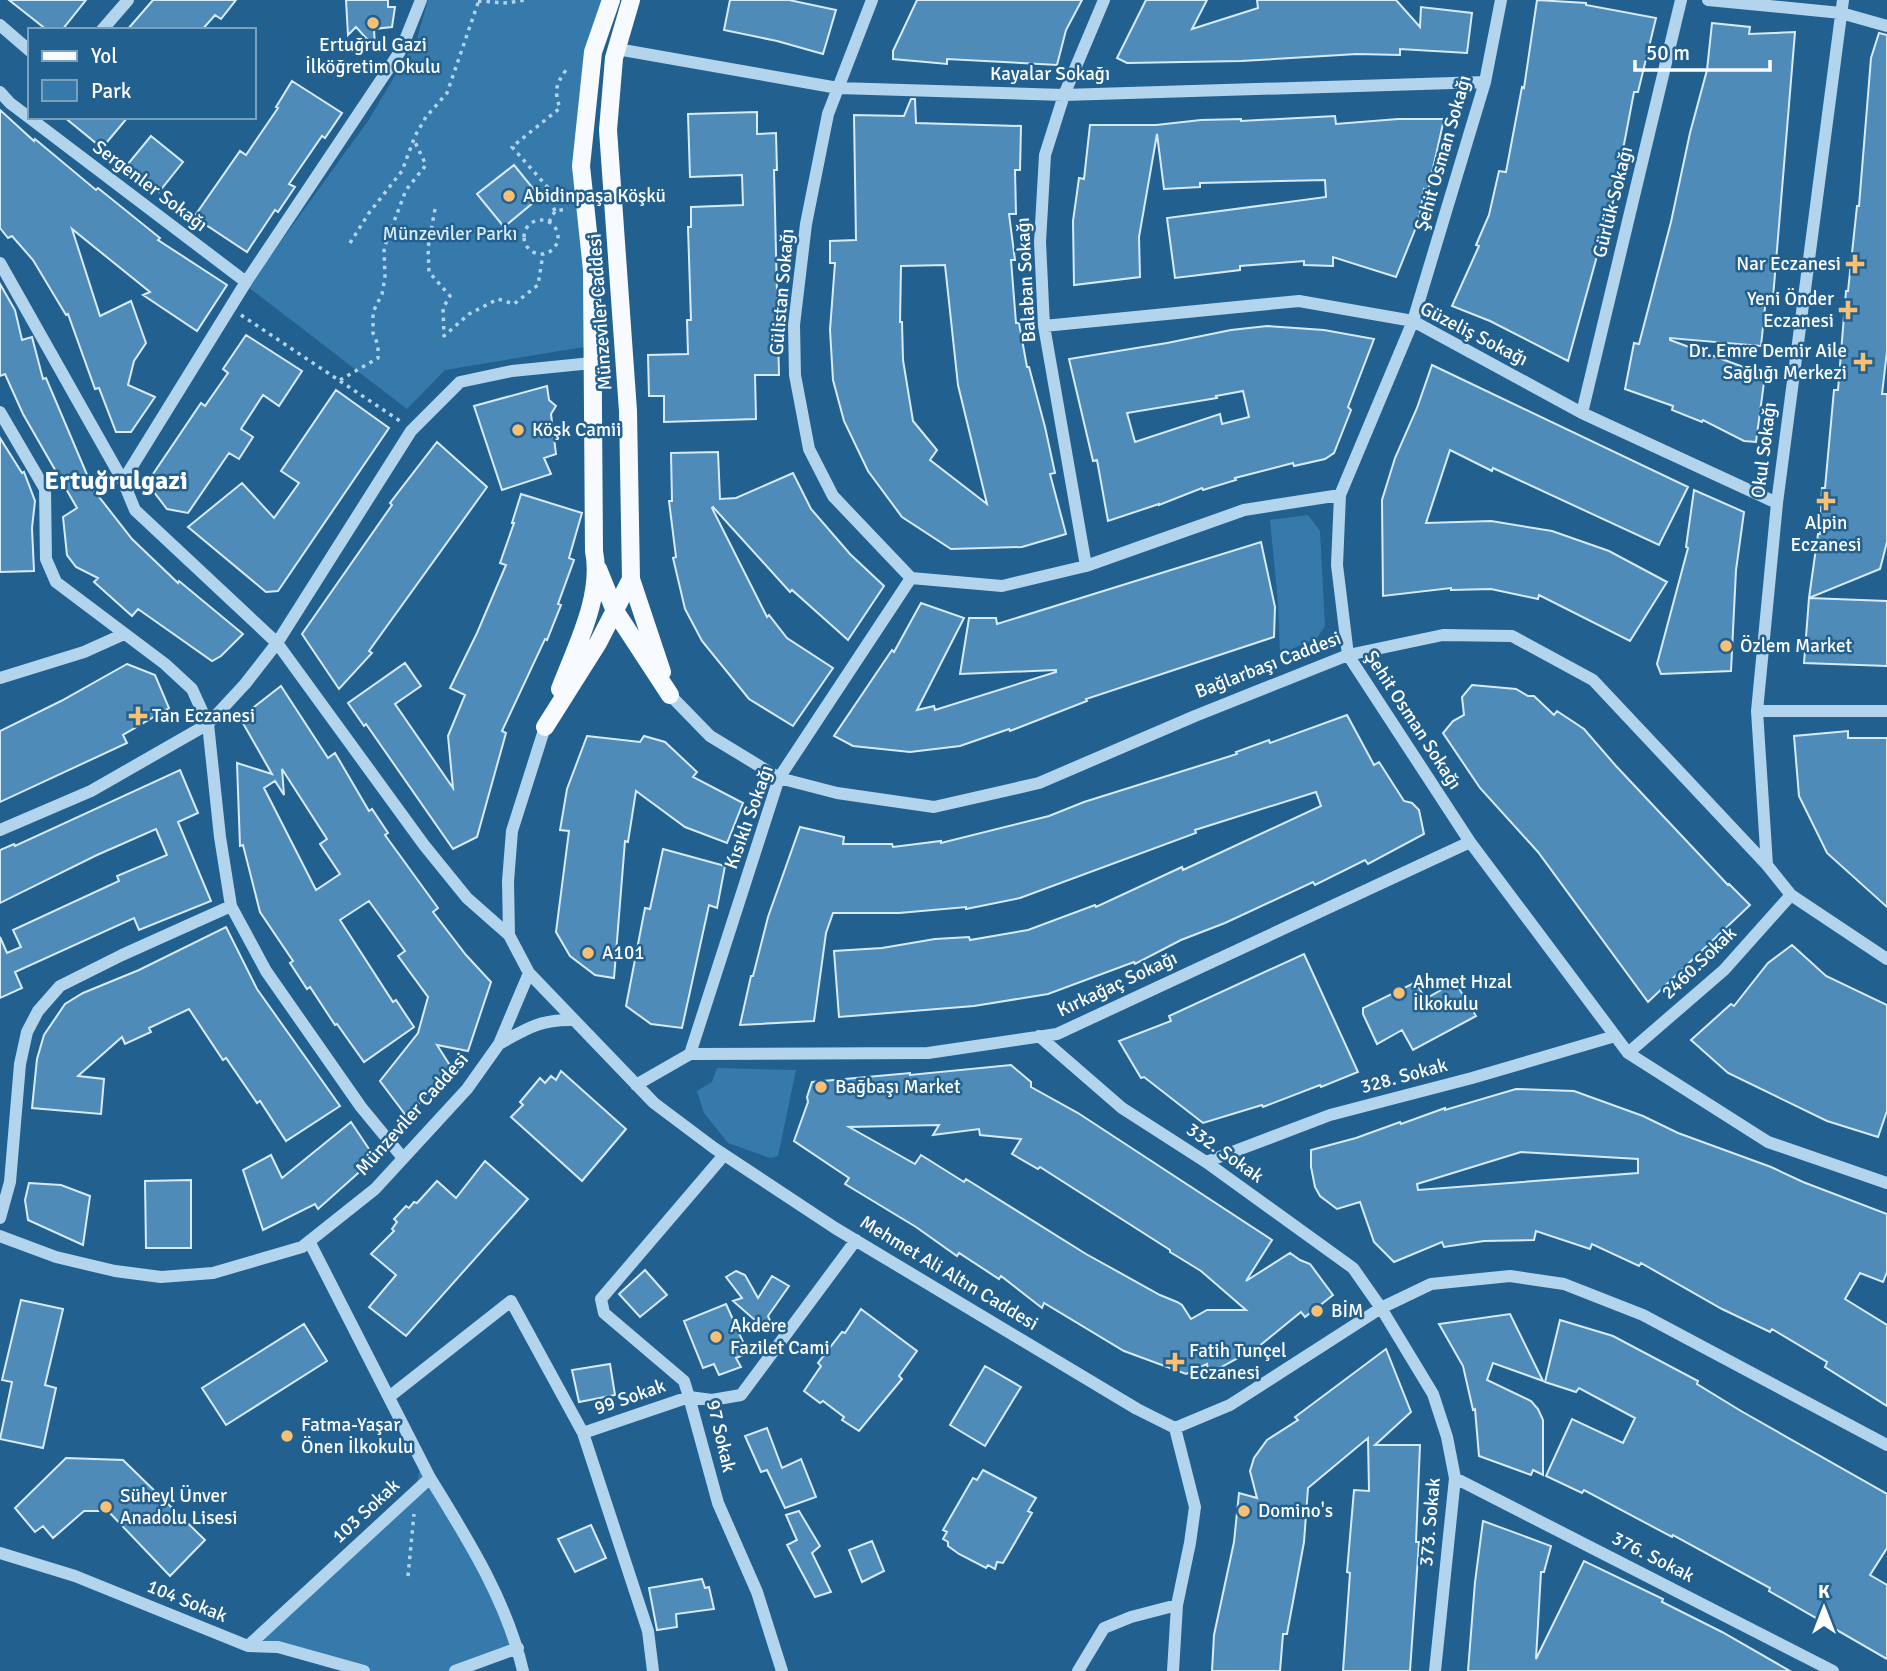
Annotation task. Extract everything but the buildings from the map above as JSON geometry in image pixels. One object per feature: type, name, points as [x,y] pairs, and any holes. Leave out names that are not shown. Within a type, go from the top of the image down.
[{"type":"main road","name":"Münzeviler Caddesi","points":[[545,727],[587,619],[597,569],[594,551],[592,270],[581,166],[593,51],[611,0]]},
{"type":"main road","name":"Münzeviler Caddesi","points":[[545,727],[598,643],[631,579],[628,411],[608,130],[614,58],[631,0]]},
{"type":"main road","points":[[597,569],[631,579]]},
{"type":"main road","name":"Bağlarbaşı Caddesi","points":[[597,569],[615,611],[670,695]]},
{"type":"main road","name":"Bağlarbaşı Caddesi","points":[[631,579],[670,695]]},
{"type":"main road","points":[[598,643],[615,639],[639,650]]},
{"type":"street","points":[[104,28],[128,0]]},
{"type":"street","points":[[122,481],[246,282],[401,50],[421,0]]},
{"type":"street","name":"Gülistan Sokağı","points":[[872,0],[828,114],[806,224],[794,325],[795,375],[809,449],[834,496],[911,578]]},
{"type":"street","name":"Balaban Sokağı","points":[[1086,566],[1044,326],[1040,242],[1045,155],[1064,95],[1104,0]]},
{"type":"street","name":"Şehit Osman Sokağı","points":[[1501,0],[1485,82],[1413,321],[1340,495],[1337,565],[1348,655],[1470,842],[1628,1053],[1768,1142],[1887,1183]]},
{"type":"street","name":"Gürlük Sokağı","points":[[1582,413],[1681,0]]},
{"type":"street","points":[[1708,0],[1842,7],[1887,26]]},
{"type":"street","name":"Okul Sokağı","points":[[1768,864],[1757,711],[1777,503],[1842,7]]},
{"type":"street","points":[[0,25],[28,49]]},
{"type":"street","name":"Kayalar Sokağı","points":[[617,49],[838,88],[1064,95],[1485,82]]},
{"type":"street","name":"Sergenler Sokağı","points":[[0,92],[28,117]]},
{"type":"street","name":"Sergenler Sokağı","points":[[31,119],[246,282]]},
{"type":"street","points":[[0,263],[122,481],[135,510],[277,643],[424,845],[467,898],[509,935]]},
{"type":"street","name":"Güzeliş Sokağı","points":[[1044,326],[1299,302],[1413,321],[1582,413],[1777,503]]},
{"type":"street","points":[[0,830],[91,791],[208,724],[245,684],[277,643],[411,431],[460,382],[512,371],[592,363]]},
{"type":"street","points":[[0,412],[44,489],[46,559],[56,582],[165,664],[192,689],[208,724],[220,837],[231,906],[266,971],[361,1107],[402,1158]]},
{"type":"street","points":[[911,578],[1002,586],[1086,566],[1244,510],[1340,495]]},
{"type":"street","name":"Kısıklı Sokağı","points":[[690,1054],[779,778],[911,578]]},
{"type":"street","points":[[0,678],[84,652],[124,634]]},
{"type":"street","name":"Bağlarbaşı Caddesi","points":[[670,695],[710,736],[779,778],[837,793],[934,807],[1039,783],[1195,716],[1348,655],[1443,635],[1512,636],[1593,680],[1768,864],[1791,895],[1887,959]]},
{"type":"street","points":[[1757,711],[1887,711]]},
{"type":"street","name":"Münzeviler Caddesi","points":[[0,1236],[56,1257],[115,1271],[161,1277],[213,1273],[302,1247],[374,1189],[467,1089],[499,1044],[529,973],[509,935],[508,881],[512,831],[545,727]]},
{"type":"street","name":"Kırkağaç Sokağı","points":[[636,1085],[690,1054],[928,1053],[1057,1034],[1470,842]]},
{"type":"street","name":"2460.Sokak","points":[[1628,1053],[1724,970],[1791,895]]},
{"type":"street","points":[[0,1218],[10,1182],[20,1064],[27,1032],[38,1011],[60,986],[231,906]]},
{"type":"street","name":"Mehmet Ali Altın Caddesi","points":[[529,973],[654,1103],[724,1155],[856,1240],[1137,1409],[1175,1429]]},
{"type":"street","points":[[499,1044],[531,1026],[553,1019],[574,1020]]},
{"type":"street","name":"332. Sokak","points":[[1039,1036],[1122,1108],[1206,1162],[1353,1268],[1381,1308]]},
{"type":"street","name":"328. Sokak","points":[[1206,1162],[1331,1115],[1472,1078],[1615,1036]]},
{"type":"street","points":[[689,1397],[684,1381],[604,1313],[601,1299],[611,1284],[724,1155]]},
{"type":"street","name":"97 Sokak","points":[[782,1671],[757,1592],[718,1503],[689,1397],[712,1400],[741,1395],[856,1240]]},
{"type":"street","points":[[309,1241],[430,1478]]},
{"type":"street","points":[[1173,1671],[1177,1605],[1195,1507],[1175,1429],[1230,1405],[1381,1308],[1431,1284],[1510,1276],[1564,1283],[1643,1315],[1887,1445]]},
{"type":"street","points":[[389,1397],[511,1301],[583,1433],[648,1632],[653,1671]]},
{"type":"street","name":"373. Sokak","points":[[1381,1308],[1433,1394],[1447,1437],[1455,1478],[1435,1671]]},
{"type":"street","name":"99 Sokak","points":[[583,1433],[689,1397]]},
{"type":"street","name":"103 Sokak","points":[[248,1646],[430,1478],[468,1538],[518,1648],[523,1671]]},
{"type":"street","name":"376. Sokak","points":[[1455,1478],[1833,1671]]},
{"type":"street","name":"104 Sokak","points":[[0,1553],[75,1576],[248,1646],[278,1647],[364,1671]]},
{"type":"street","points":[[1078,1671],[1104,1629],[1131,1617],[1177,1605]]},
{"type":"street","points":[[455,1671],[518,1648]]},
{"type":"street","points":[[1805,1671],[1814,1660]]},
{"type":"path","points":[[350,243],[369,213],[402,171],[426,117],[447,93],[479,1],[525,0]]},
{"type":"path","points":[[555,211],[551,202],[551,191],[512,147],[560,108],[555,93],[566,70]]},
{"type":"path","points":[[341,380],[378,358],[378,345],[373,333],[373,312],[382,294],[385,277],[384,248],[406,191],[426,165],[414,140]]},
{"type":"path","points":[[555,211],[585,206]]},
{"type":"path","points":[[435,209],[428,248],[429,272],[450,296],[443,308],[444,336],[469,314],[498,299],[514,304],[538,285],[543,254]]},
{"type":"path","points":[[549,222],[555,211]]},
{"type":"path","points":[[540,220],[549,222],[556,228],[558,240],[554,248],[543,254],[534,252],[527,246],[525,234],[532,223],[540,220]]},
{"type":"path","points":[[230,308],[397,417],[411,431]]},
{"type":"path","points":[[408,1576],[416,1491]]},
{"type":"green space","name":"Münzeviler Parkı","points":[[428,0],[606,0],[587,53],[590,346],[445,370],[407,409],[248,287],[368,121],[417,39]]},
{"type":"green space","points":[[1308,515],[1320,531],[1325,626],[1317,638],[1280,654],[1270,520]]},
{"type":"green space","points":[[717,1068],[796,1070],[778,1156],[770,1158],[728,1143],[704,1113],[697,1091],[712,1082]]},
{"type":"green space","points":[[419,1471],[468,1538],[518,1648],[455,1671],[364,1671],[278,1647],[254,1637],[272,1615],[416,1491]]},
{"type":"place","name":"Ertuğrul Gazi İlköğretim Okulu","points":[[373,23]]},
{"type":"place","name":"Abidinpaşa Köşkü","points":[[509,196]]},
{"type":"place","name":"Nar Eczanesi","points":[[1855,264]]},
{"type":"place","name":"Yeni Önder Eczanesi","points":[[1848,310]]},
{"type":"place","name":"Dr. Emre Demir Aile Sağlığı Merkezi","points":[[1863,362]]},
{"type":"place","name":"Köşk Camii","points":[[518,430]]},
{"type":"place","name":"Alpin Eczanesi","points":[[1826,501]]},
{"type":"place","name":"Özlem Market","points":[[1726,646]]},
{"type":"place","name":"Tan Eczanesi","points":[[138,716]]},
{"type":"place","name":"A101","points":[[588,953]]},
{"type":"place","name":"Ahmet Hızal İlkokulu","points":[[1399,993]]},
{"type":"place","name":"Bağbaşı Market","points":[[821,1087]]},
{"type":"place","name":"BİM","points":[[1317,1311]]},
{"type":"place","name":"Akdere Fazilet Cami","points":[[716,1337]]},
{"type":"place","name":"Fatih Tunçel Eczanesi","points":[[1175,1362]]},
{"type":"place","name":"Fatma-Yaşar Önen İlkokulu","points":[[287,1436]]},
{"type":"place","name":"Süheyl Ünver Anadolu Lisesi","points":[[106,1507]]},
{"type":"place","name":"Domino's","points":[[1244,1511]]},
{"type":"district","name":"Ertuğrulgazi","points":[[116,481]]}]
